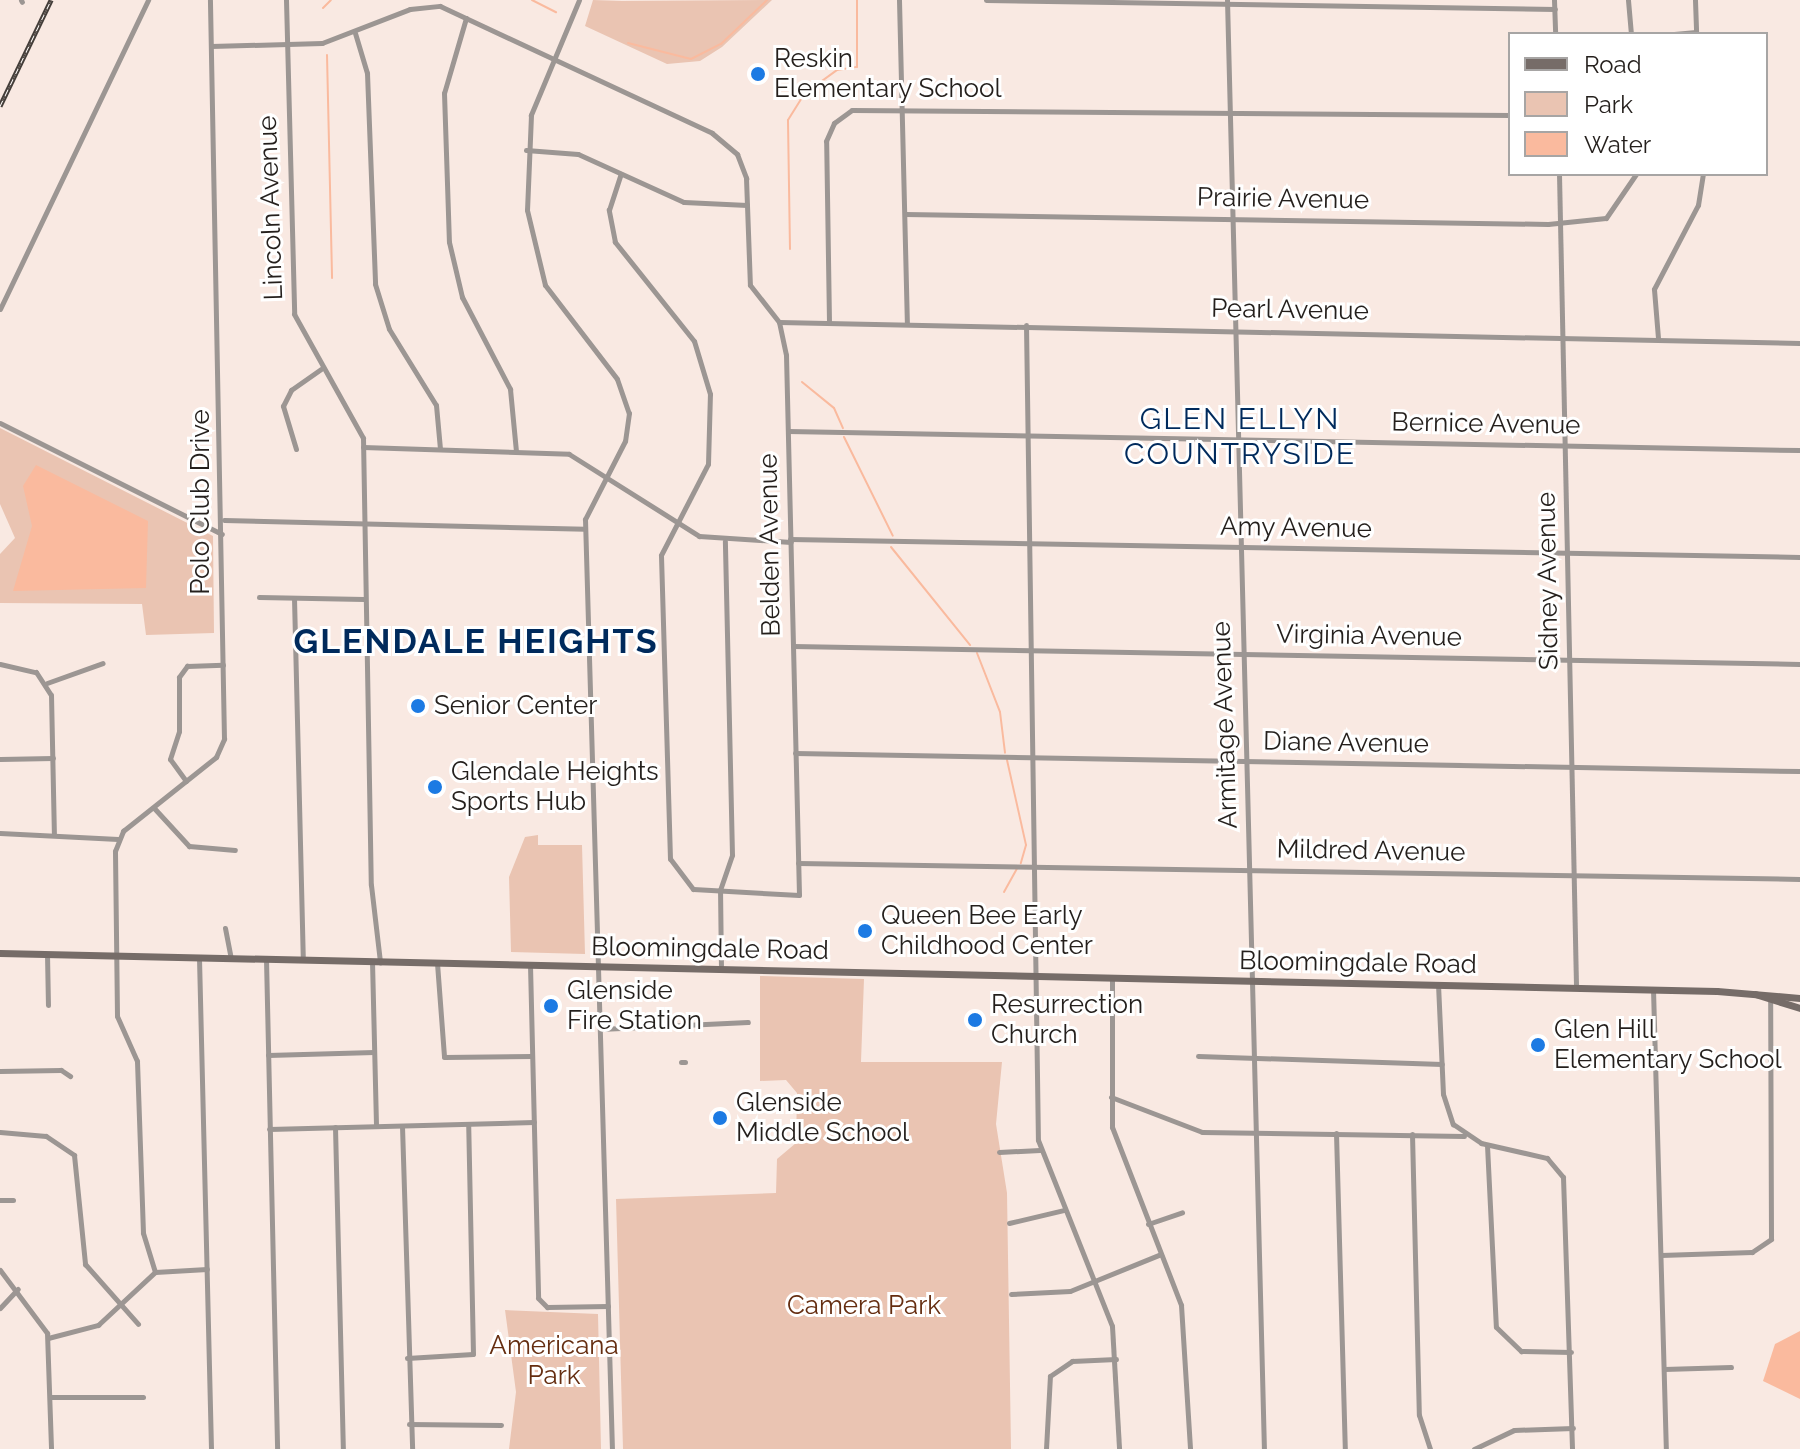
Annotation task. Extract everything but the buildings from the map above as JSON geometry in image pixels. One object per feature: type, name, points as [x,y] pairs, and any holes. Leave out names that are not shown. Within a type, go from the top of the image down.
[{"type":"main road","name":"Bloomingdale Road","points":[[0,953],[1653,989],[1800,998]]},
{"type":"main road","name":"Bloomingdale Road","points":[[1755,994],[1800,1008]]},
{"type":"street","points":[[0,309],[148,0]]},
{"type":"street","name":"Polo Club Drive","points":[[118,839],[221,750],[224,520],[210,0]]},
{"type":"street","name":"Lincoln Avenue","points":[[286,0],[292,294],[301,336],[363,433],[362,523],[371,885],[376,962],[376,1126]]},
{"type":"street","points":[[579,0],[534,104],[526,150],[528,230],[537,268],[628,404],[627,434],[607,474],[588,501],[585,529],[612,1449]]},
{"type":"street","points":[[899,0],[907,323]]},
{"type":"street","points":[[986,0],[1555,9]]},
{"type":"street","points":[[1554,0],[1555,32]]},
{"type":"street","points":[[1628,0],[1631,32]]},
{"type":"street","points":[[1695,0],[1696,32]]},
{"type":"street","name":"Armitage Avenue","points":[[1227,2],[1264,1449]]},
{"type":"street","points":[[211,46],[286,45],[355,33],[419,6],[466,18],[555,60],[731,146],[745,173],[750,285],[779,322]]},
{"type":"street","points":[[466,18],[444,93],[449,242],[462,297],[510,389],[516,451]]},
{"type":"street","points":[[355,33],[367,73],[375,284],[397,345],[438,409],[440,449]]},
{"type":"street","points":[[829,322],[828,133],[852,110],[902,107],[1508,115]]},
{"type":"street","points":[[526,150],[578,154],[684,202],[747,205]]},
{"type":"street","points":[[621,174],[609,210],[615,242],[694,341],[710,394],[708,464],[674,521],[661,555],[667,849],[684,886],[720,890]]},
{"type":"street","name":"Sidney Avenue","points":[[1559,176],[1576,988]]},
{"type":"street","name":"Prairie Avenue","points":[[905,214],[1561,223],[1614,212],[1635,176]]},
{"type":"street","points":[[1658,338],[1654,289],[1698,205],[1703,176]]},
{"type":"street","name":"Pearl Avenue","points":[[779,322],[1562,335],[1800,343]]},
{"type":"street","name":"Belden Avenue","points":[[720,890],[799,895],[788,431],[779,322]]},
{"type":"street","points":[[1026,325],[1040,976],[1040,1150],[1094,1282],[1116,1359],[1119,1449]]},
{"type":"street","points":[[296,449],[283,406],[291,390],[321,369]]},
{"type":"street","points":[[0,423],[222,534]]},
{"type":"street","name":"Bernice Avenue","points":[[788,431],[1800,450]]},
{"type":"street","name":"Amy Avenue","points":[[363,447],[569,454],[607,474],[674,521],[725,541],[1030,542],[1800,557]]},
{"type":"street","points":[[224,520],[585,529]]},
{"type":"street","points":[[721,969],[720,890],[732,855],[725,541]]},
{"type":"street","points":[[259,597],[364,599]]},
{"type":"street","points":[[294,598],[303,960]]},
{"type":"street","name":"Virginia Avenue","points":[[793,646],[1800,664]]},
{"type":"street","points":[[47,683],[103,663]]},
{"type":"street","points":[[0,664],[29,669],[47,683],[53,758],[54,834]]},
{"type":"street","points":[[186,781],[170,759],[180,672],[223,665]]},
{"type":"street","name":"Diane Avenue","points":[[795,753],[1800,771]]},
{"type":"street","points":[[0,759],[53,758]]},
{"type":"street","points":[[154,808],[189,846],[235,850]]},
{"type":"street","points":[[0,833],[118,839],[117,1016],[137,1061],[143,1233],[155,1272]]},
{"type":"street","name":"Mildred Avenue","points":[[798,863],[1800,879]]},
{"type":"street","points":[[225,928],[231,958]]},
{"type":"street","points":[[47,954],[48,1005]]},
{"type":"street","points":[[199,958],[211,1449]]},
{"type":"street","points":[[266,959],[277,1449]]},
{"type":"street","points":[[437,963],[444,1057],[532,1056]]},
{"type":"street","points":[[530,965],[541,1305],[608,1306]]},
{"type":"street","points":[[1112,977],[1113,1132],[1185,1323],[1190,1449]]},
{"type":"street","points":[[1438,984],[1442,1064],[1449,1118],[1465,1136]]},
{"type":"street","points":[[1653,989],[1666,1449]]},
{"type":"street","points":[[1661,1255],[1752,1252],[1767,1244],[1775,1228],[1770,1000]]},
{"type":"street","points":[[600,1029],[748,1022]]},
{"type":"street","points":[[268,1055],[374,1052]]},
{"type":"street","points":[[1198,1056],[1442,1064]]},
{"type":"street","points":[[0,1071],[61,1070],[70,1076]]},
{"type":"street","points":[[1111,1097],[1193,1131],[1465,1136],[1487,1145],[1542,1156],[1563,1177],[1572,1449]]},
{"type":"street","points":[[269,1129],[534,1122]]},
{"type":"street","points":[[407,1358],[472,1357],[468,1124]]},
{"type":"street","points":[[402,1126],[412,1449]]},
{"type":"street","points":[[335,1127],[343,1449]]},
{"type":"street","points":[[0,1132],[46,1136],[74,1155],[85,1264],[138,1324]]},
{"type":"street","points":[[1336,1133],[1345,1449]]},
{"type":"street","points":[[1412,1134],[1419,1415],[1430,1449]]},
{"type":"street","points":[[1487,1145],[1494,1322],[1518,1350],[1571,1352]]},
{"type":"street","points":[[999,1152],[1040,1150]]},
{"type":"street","points":[[0,1200],[13,1200]]},
{"type":"street","points":[[1009,1223],[1064,1210]]},
{"type":"street","points":[[1148,1224],[1182,1212]]},
{"type":"street","points":[[1011,1294],[1094,1282],[1161,1254]]},
{"type":"street","points":[[48,1338],[98,1325],[155,1272],[207,1269]]},
{"type":"street","points":[[0,1270],[18,1289],[48,1338],[51,1449]]},
{"type":"street","points":[[0,1308],[18,1289]]},
{"type":"street","points":[[1046,1449],[1045,1391],[1055,1371],[1072,1361],[1116,1359]]},
{"type":"street","points":[[1664,1369],[1731,1367]]},
{"type":"street","points":[[50,1397],[143,1397]]},
{"type":"street","points":[[409,1424],[501,1425]]},
{"type":"street","points":[[1474,1449],[1514,1430],[1573,1428]]},
{"type":"green space","points":[[593,0],[772,0],[722,47],[700,61],[667,64],[585,26]]},
{"type":"green space","points":[[0,428],[213,536],[214,633],[146,635],[142,604],[0,603],[0,554],[15,538],[0,504]]},
{"type":"green space","points":[[538,835],[538,845],[582,845],[585,954],[511,952],[509,877],[525,837]]},
{"type":"green space","name":"Camera Park","points":[[760,976],[864,979],[861,1062],[1002,1062],[996,1124],[1007,1193],[1011,1449],[623,1449],[616,1199],[776,1193],[777,1159],[796,1143],[797,1093],[786,1080],[760,1081]]},
{"type":"green space","name":"Americana Park","points":[[505,1310],[598,1314],[601,1449],[509,1449],[516,1392]]},
{"type":"water","points":[[36,465],[148,521],[146,588],[13,591],[32,526],[23,486]]},
{"type":"water","points":[[1800,1331],[1800,1399],[1763,1381],[1775,1344]]},
{"type":"waterway","points":[[323,8],[331,0]]},
{"type":"waterway","points":[[532,0],[556,12]]},
{"type":"waterway","points":[[628,43],[691,59],[721,44],[767,0]]},
{"type":"waterway","points":[[790,249],[788,120],[804,94],[837,70],[857,67],[857,0]]},
{"type":"waterway","points":[[327,55],[332,278]]},
{"type":"waterway","points":[[802,382],[834,408],[843,428]]},
{"type":"waterway","points":[[844,437],[893,536]]},
{"type":"waterway","points":[[891,547],[970,645]]},
{"type":"waterway","points":[[977,653],[1000,712],[1005,753]]},
{"type":"waterway","points":[[1007,760],[1026,845],[1021,863]]},
{"type":"waterway","points":[[1004,892],[1017,869]]},
{"type":"railway","points":[[0,106],[51,0]]},
{"type":"place","name":"Reskin Elementary School","points":[[758,74]]},
{"type":"place","name":"Senior Center","points":[[418,706]]},
{"type":"place","name":"Glendale Heights Sports Hub","points":[[435,787]]},
{"type":"place","name":"Queen Bee Early Childhood Center","points":[[865,931]]},
{"type":"place","name":"Glenside Fire Station","points":[[551,1006]]},
{"type":"place","name":"Resurrection Church","points":[[975,1020]]},
{"type":"place","name":"Glen Hill Elementary School","points":[[1538,1045]]},
{"type":"place","name":"Glenside Middle School","points":[[720,1118]]},
{"type":"district","name":"GLEN ELLYN COUNTRYSIDE","points":[[1240,436]]},
{"type":"district","name":"GLENDALE HEIGHTS","points":[[476,642]]}]
